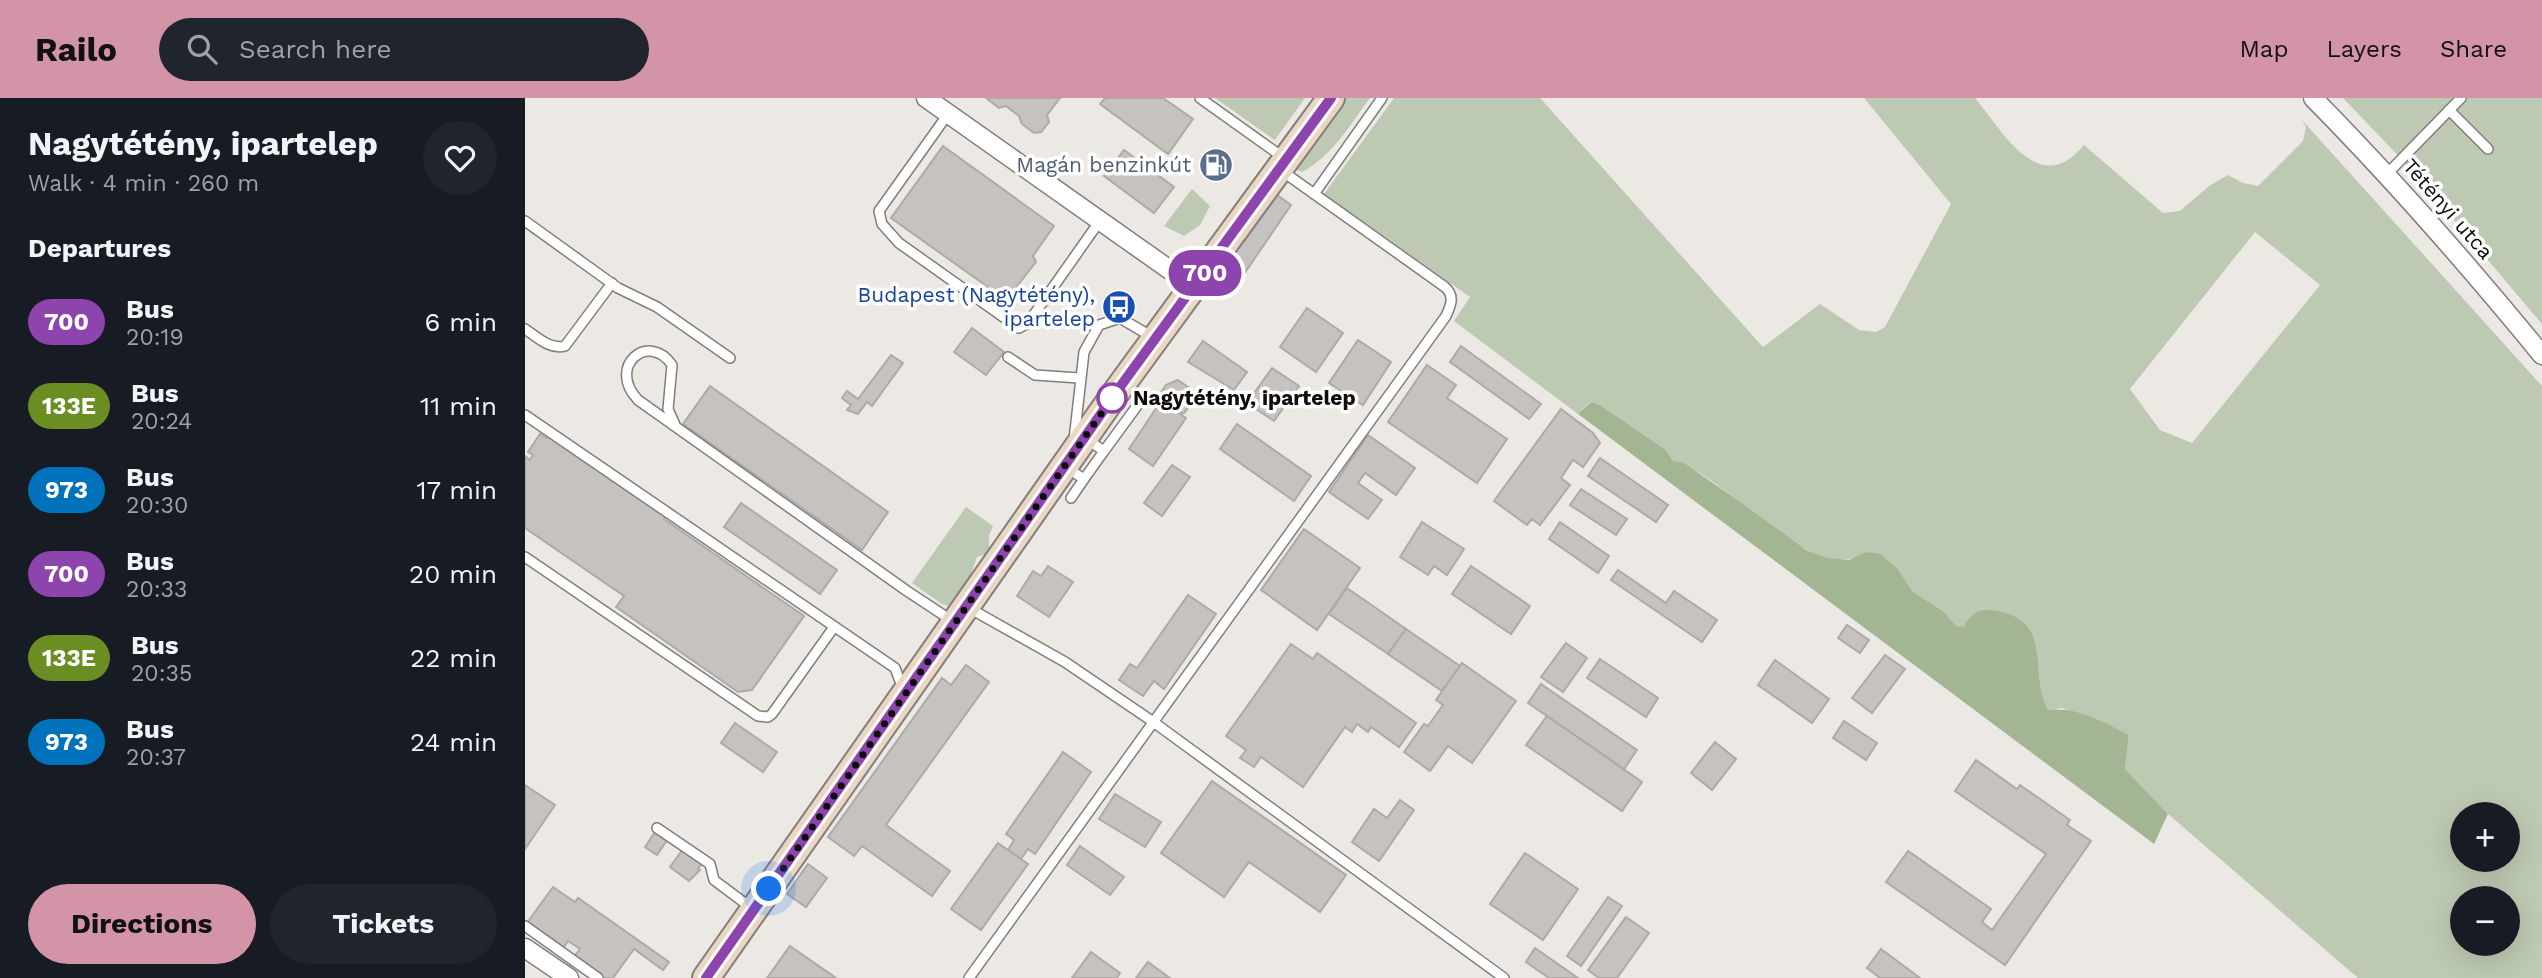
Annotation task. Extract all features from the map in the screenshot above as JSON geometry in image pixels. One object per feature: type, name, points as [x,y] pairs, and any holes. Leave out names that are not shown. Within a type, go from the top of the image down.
[{"type":"street","points":[[926,98],[1194,287]]},
{"type":"street","points":[[706,978],[961,615],[1082,458],[1155,339],[1331,98]]},
{"type":"street","name":"Tétényi utca","points":[[2313,98],[2387,174],[2542,355]]},
{"type":"street","points":[[525,948],[569,978]]},
{"type":"lane","points":[[969,978],[1446,316],[1451,304],[1452,296],[1445,287],[1314,194],[1284,165],[1200,98]]},
{"type":"lane","points":[[1314,194],[1383,98]]},
{"type":"lane","points":[[2387,174],[2461,98]]},
{"type":"lane","points":[[2449,110],[2489,149]]},
{"type":"lane","points":[[948,114],[879,211],[882,224],[920,260],[1019,328],[1028,323],[1099,222]]},
{"type":"lane","points":[[525,221],[612,283],[657,307],[730,358]]},
{"type":"lane","points":[[525,329],[550,345],[558,348],[565,345],[612,283]]},
{"type":"lane","points":[[1071,498],[1082,458],[1079,378],[1084,352],[1092,335],[1104,322],[1120,318],[1155,339]]},
{"type":"lane","points":[[676,427],[668,409],[672,365],[661,355],[644,351],[637,353],[631,359],[625,375],[630,391],[676,427],[961,615],[1065,662],[1152,721],[1504,978]]},
{"type":"lane","points":[[1008,357],[1035,375],[1079,378]]},
{"type":"lane","points":[[1082,458],[1137,406]]},
{"type":"lane","points":[[525,428],[528,417],[895,668],[918,668],[929,661]]},
{"type":"lane","points":[[525,557],[758,716],[768,717],[772,714],[834,627]]},
{"type":"lane","points":[[895,668],[903,690],[901,701]]},
{"type":"lane","points":[[657,828],[710,864],[714,880],[755,910]]},
{"type":"lane","points":[[525,926],[598,978]]},
{"type":"green space","points":[[1215,98],[1305,98],[1275,140]]},
{"type":"green space","points":[[1334,98],[1370,98],[1340,139],[1322,158],[1302,172],[1295,169]]},
{"type":"green space","points":[[1394,98],[1540,98],[1763,347],[1820,304],[1859,330],[1876,332],[1885,327],[1951,204],[1864,98],[1975,98],[2009,141],[2037,163],[2052,165],[2068,160],[2084,145],[2163,213],[2180,211],[2209,186],[2228,175],[2243,183],[2258,186],[2303,141],[2306,127],[2302,120],[2542,386],[2542,978],[2358,978],[2168,814],[2125,769],[2129,735],[2062,708],[2048,710],[2040,685],[2034,639],[1956,626],[1943,611],[1913,592],[1897,568],[1865,552],[1850,559],[1830,559],[1808,551],[1785,537],[1715,483],[1693,469],[1673,461],[1666,450],[1600,405],[1590,402],[1578,414],[1454,321],[1470,297],[1324,194]],"holes":[[[2255,232],[2320,285],[2192,443],[2160,430],[2130,389]]]},
{"type":"green space","points":[[2343,98],[2542,98],[2542,324],[2411,169]]},
{"type":"green space","points":[[1192,189],[1210,206],[1200,225],[1184,236],[1164,226]]},
{"type":"green space","points":[[1591,402],[1600,405],[1666,450],[1673,461],[1684,463],[1806,550],[1827,558],[1849,560],[1865,552],[1880,554],[1897,568],[1913,592],[1943,611],[1956,626],[1964,627],[1973,614],[1984,610],[2010,615],[2024,623],[2036,648],[2042,695],[2048,710],[2080,713],[2129,735],[2125,769],[2168,814],[2154,844],[1578,414]]},
{"type":"green space","points":[[966,507],[993,526],[989,536],[989,553],[977,557],[964,594],[955,608],[942,604],[912,583]]},
{"type":"building","points":[[986,98],[1060,98],[1047,115],[1049,122],[1041,132],[1034,133],[1006,106],[999,108]]},
{"type":"building","points":[[1105,98],[1163,98],[1193,119],[1168,154],[1100,104]]},
{"type":"building","points":[[943,146],[1054,226],[1033,256],[1036,262],[1006,300],[891,218]]},
{"type":"building","points":[[1124,150],[1174,187],[1154,213],[1104,176]]},
{"type":"building","points":[[1273,192],[1291,205],[1240,280],[1221,268]]},
{"type":"building","points":[[1307,308],[1343,333],[1316,372],[1280,347]]},
{"type":"building","points":[[972,328],[1004,352],[986,375],[954,352]]},
{"type":"building","points":[[1358,340],[1391,362],[1363,405],[1329,383]]},
{"type":"building","points":[[1203,341],[1247,372],[1234,390],[1188,362]]},
{"type":"building","points":[[1461,346],[1541,404],[1529,419],[1450,362]]},
{"type":"building","points":[[891,355],[903,363],[872,406],[867,402],[858,414],[847,410],[851,405],[842,398],[847,391],[858,399]]},
{"type":"building","points":[[1427,365],[1456,385],[1447,398],[1507,439],[1477,483],[1388,422]]},
{"type":"building","points":[[1272,368],[1299,386],[1274,421],[1247,403]]},
{"type":"building","points":[[1178,380],[1191,389],[1193,402],[1184,413],[1179,413],[1161,401],[1159,395],[1166,385]]},
{"type":"building","points":[[710,386],[888,512],[862,550],[683,424]]},
{"type":"building","points":[[1161,401],[1186,418],[1153,466],[1129,449]]},
{"type":"building","points":[[1561,409],[1593,433],[1600,443],[1583,467],[1573,460],[1561,478],[1570,485],[1540,525],[1532,519],[1527,525],[1494,501]]},
{"type":"building","points":[[1237,424],[1311,476],[1294,501],[1220,449]]},
{"type":"building","points":[[550,433],[668,514],[664,519],[804,616],[752,690],[738,692],[616,607],[624,596],[525,528],[525,456],[530,460],[533,455],[528,452],[540,434],[546,438]]},
{"type":"building","points":[[1368,435],[1415,468],[1396,495],[1365,473],[1358,483],[1382,500],[1368,519],[1329,492]]},
{"type":"building","points":[[1600,458],[1668,505],[1656,522],[1588,476]]},
{"type":"building","points":[[1172,465],[1190,477],[1162,516],[1144,503]]},
{"type":"building","points":[[1581,489],[1627,519],[1616,535],[1570,505]]},
{"type":"building","points":[[741,503],[837,570],[820,594],[724,527]]},
{"type":"building","points":[[1422,522],[1464,549],[1447,575],[1434,566],[1428,575],[1400,557]]},
{"type":"building","points":[[1560,522],[1609,556],[1598,573],[1549,539]]},
{"type":"building","points":[[1304,529],[1360,568],[1317,630],[1261,590]]},
{"type":"building","points":[[1048,566],[1073,582],[1049,617],[1017,596],[1033,571],[1041,576]]},
{"type":"building","points":[[1471,566],[1530,606],[1511,634],[1452,594]]},
{"type":"building","points":[[1618,570],[1666,603],[1674,591],[1717,620],[1702,642],[1611,580]]},
{"type":"building","points":[[1347,588],[1406,629],[1388,654],[1329,614]]},
{"type":"building","points":[[1188,595],[1216,614],[1164,689],[1154,681],[1143,696],[1119,680],[1130,664],[1137,668]]},
{"type":"building","points":[[1847,625],[1869,640],[1860,653],[1838,638]]},
{"type":"building","points":[[1406,629],[1460,666],[1442,691],[1388,654]]},
{"type":"building","points":[[1566,643],[1587,658],[1563,692],[1541,677]]},
{"type":"building","points":[[1291,644],[1313,659],[1317,653],[1416,723],[1399,747],[1371,727],[1368,732],[1357,724],[1352,732],[1345,727],[1303,787],[1261,757],[1254,767],[1240,758],[1246,750],[1226,736]]},
{"type":"building","points":[[1885,655],[1905,669],[1872,713],[1852,698]]},
{"type":"building","points":[[1600,659],[1658,698],[1646,717],[1587,678]]},
{"type":"building","points":[[1775,660],[1829,699],[1812,723],[1758,685]]},
{"type":"building","points":[[1462,663],[1516,701],[1472,763],[1448,746],[1430,771],[1404,752],[1424,724],[1428,726],[1443,705],[1436,700]]},
{"type":"building","points":[[966,665],[989,682],[886,825],[950,871],[932,896],[862,846],[854,856],[828,837],[942,678],[951,685]]},
{"type":"building","points":[[1541,684],[1637,750],[1624,769],[1528,703]]},
{"type":"building","points":[[1547,716],[1642,782],[1622,811],[1526,745]]},
{"type":"building","points":[[1844,721],[1877,743],[1866,760],[1833,738]]},
{"type":"building","points":[[735,723],[777,752],[763,772],[721,743]]},
{"type":"building","points":[[1715,742],[1736,759],[1712,790],[1691,773]]},
{"type":"building","points":[[1063,752],[1091,772],[1035,854],[1028,849],[1021,859],[1008,850],[1014,840],[1006,834]]},
{"type":"building","points":[[1976,760],[2017,789],[2020,785],[2070,820],[2067,825],[2091,841],[2005,965],[1886,882],[1908,851],[1991,909],[1982,922],[1992,930],[2046,854],[1955,791]]},
{"type":"building","points":[[1212,781],[1346,875],[1320,912],[1249,862],[1224,897],[1161,853]]},
{"type":"building","points":[[525,785],[555,805],[525,849]]},
{"type":"building","points":[[1115,794],[1161,822],[1145,847],[1099,819]]},
{"type":"building","points":[[1400,800],[1414,810],[1379,861],[1352,842],[1374,809],[1387,818]]},
{"type":"building","points":[[655,832],[667,840],[657,855],[645,847]]},
{"type":"building","points":[[998,843],[1028,864],[981,930],[951,909]]},
{"type":"building","points":[[1080,846],[1124,877],[1110,895],[1067,865]]},
{"type":"building","points":[[683,849],[702,863],[698,869],[700,870],[689,881],[670,867]]},
{"type":"building","points":[[1525,853],[1578,889],[1543,940],[1490,904]]},
{"type":"building","points":[[808,864],[827,878],[806,907],[787,894]]},
{"type":"building","points":[[553,887],[575,902],[578,898],[669,962],[663,970],[634,949],[613,978],[604,978],[574,957],[580,949],[568,941],[563,948],[527,923]]},
{"type":"building","points":[[1608,897],[1622,906],[1581,966],[1567,956]]},
{"type":"building","points":[[1626,917],[1649,933],[1617,978],[1599,978],[1588,970]]},
{"type":"building","points":[[790,946],[836,978],[767,978]]},
{"type":"building","points":[[1535,948],[1578,978],[1549,978],[1526,962]]},
{"type":"building","points":[[1881,949],[1920,978],[1880,978],[1867,968]]},
{"type":"building","points":[[1091,952],[1120,973],[1117,978],[1072,978]]},
{"type":"building","points":[[1148,962],[1170,978],[1136,978]]},
{"type":"bus line","name":"700","points":[[706,978],[1117,391],[1331,98]]},
{"type":"place","name":"Magán benzinkút","points":[[1216,165]]},
{"type":"place","name":"Budapest (Nagytétény), ipartelep","points":[[1119,307]]},
{"type":"place","name":"Nagytétény, ipartelep","points":[[1112,398]]},
{"type":"route","points":[[769,889],[1117,391],[1112,398]]}]
